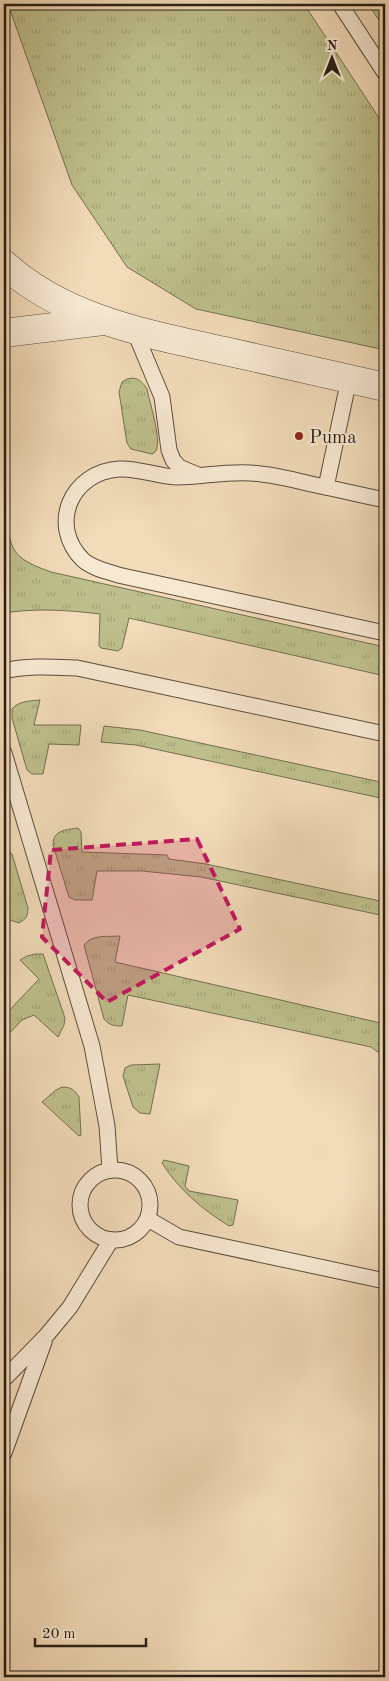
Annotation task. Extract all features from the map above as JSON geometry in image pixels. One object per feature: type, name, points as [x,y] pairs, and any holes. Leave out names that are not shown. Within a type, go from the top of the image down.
[{"type":"street","points":[[4,264],[18,277],[65,304],[134,330],[385,387]]},
{"type":"street","points":[[4,333],[105,320]]},
{"type":"lane","points":[[340,4],[385,73]]},
{"type":"lane","points":[[134,330],[162,398],[169,450],[173,460],[180,467],[199,475]]},
{"type":"lane","points":[[326,487],[349,379]]},
{"type":"lane","points":[[385,500],[266,474],[238,472],[163,476],[120,469],[95,475],[83,482],[72,496],[67,512],[67,530],[74,548],[84,560],[99,569],[118,575],[385,633]]},
{"type":"lane","points":[[4,671],[22,668],[77,668],[385,734]]},
{"type":"lane","points":[[4,753],[92,1046],[107,1126],[110,1170]]},
{"type":"lane","points":[[110,1170],[120,1170],[140,1179],[150,1198],[151,1208],[148,1218],[142,1228],[123,1240],[111,1240],[100,1237],[90,1230],[83,1221],[80,1199],[84,1188],[99,1173],[110,1170]]},
{"type":"lane","points":[[148,1218],[179,1237],[385,1281]]},
{"type":"lane","points":[[4,1379],[46,1336],[70,1307],[111,1240]]},
{"type":"lane","points":[[4,1453],[46,1336]]},
{"type":"highlighted area","points":[[197,839],[240,929],[107,1002],[42,937],[51,850]]},
{"type":"green space","points":[[8,4],[304,4],[385,127],[385,350],[196,309],[127,267],[72,185]]},
{"type":"green space","points":[[368,4],[385,4],[385,29]]},
{"type":"green space","points":[[133,378],[138,379],[147,389],[158,442],[156,451],[152,454],[131,449],[127,443],[119,392],[122,382]]},
{"type":"green space","points":[[4,510],[7,511],[9,535],[15,551],[20,557],[38,567],[51,572],[385,647],[385,676],[129,618],[122,648],[118,651],[99,646],[100,614],[52,610],[4,613]]},
{"type":"green space","points":[[40,700],[34,725],[81,725],[79,745],[49,744],[43,774],[32,774],[27,770],[12,718],[12,709],[21,703]]},
{"type":"green space","points":[[104,726],[140,730],[385,783],[385,799],[136,745],[101,742]]},
{"type":"green space","points":[[78,828],[81,832],[82,852],[167,855],[169,859],[206,864],[385,902],[385,916],[201,877],[142,871],[97,871],[92,900],[75,900],[69,897],[53,845],[57,834],[64,830]]},
{"type":"green space","points":[[7,850],[12,854],[28,908],[26,917],[19,923],[10,920],[4,910],[4,851]]},
{"type":"green space","points":[[105,936],[120,936],[115,962],[385,1024],[382,1046],[385,1047],[385,1057],[371,1047],[128,995],[122,1026],[110,1024],[104,1019],[84,945],[91,939]]},
{"type":"green space","points":[[35,954],[43,954],[65,1018],[64,1025],[58,1037],[34,1015],[22,1020],[4,1039],[4,1016],[39,979],[20,960]]},
{"type":"green space","points":[[160,1064],[150,1114],[140,1113],[133,1107],[123,1076],[125,1068],[131,1065]]},
{"type":"green space","points":[[62,1087],[72,1089],[79,1097],[81,1135],[79,1136],[42,1102]]},
{"type":"green space","points":[[164,1160],[189,1166],[185,1186],[189,1191],[238,1200],[233,1225],[229,1226],[192,1198],[169,1173],[162,1163]]},
{"type":"place","name":"Puma","points":[[299,436]]}]
